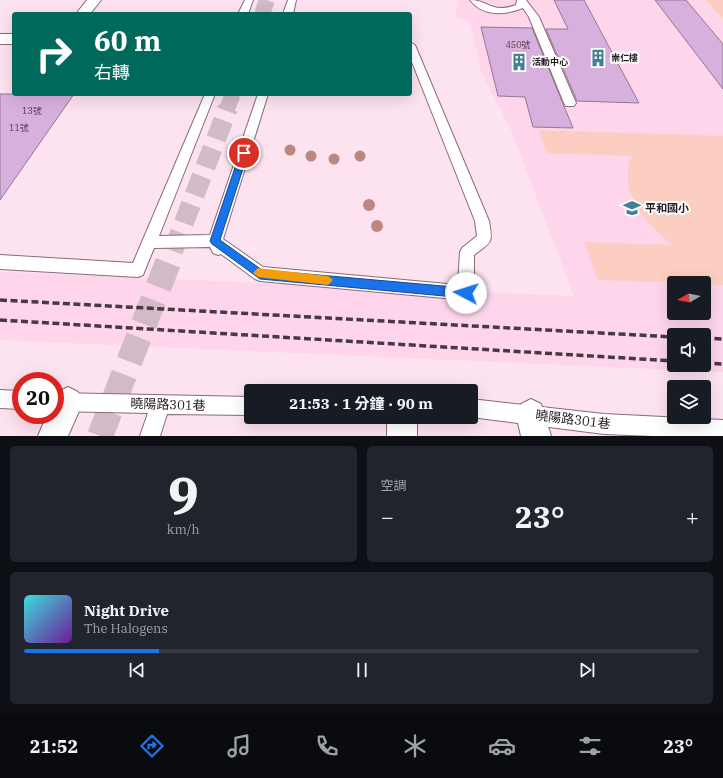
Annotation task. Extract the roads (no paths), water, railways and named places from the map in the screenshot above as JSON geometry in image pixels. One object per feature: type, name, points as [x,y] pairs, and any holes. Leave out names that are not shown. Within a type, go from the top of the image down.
[{"type":"street","points":[[85,12],[94,0]]},
{"type":"street","points":[[0,39],[12,39]]},
{"type":"street","points":[[53,436],[69,402]]},
{"type":"street","points":[[402,424],[402,436]]},
{"type":"lane","points":[[244,12],[249,0]]},
{"type":"lane","points":[[289,12],[292,0]]},
{"type":"lane","points":[[474,0],[486,8],[502,11],[520,6],[522,0]]},
{"type":"lane","points":[[522,0],[534,17],[570,104]]},
{"type":"lane","points":[[150,242],[217,246],[260,274],[466,293],[467,252],[486,238],[482,221],[412,50]]},
{"type":"lane","points":[[0,262],[138,270],[209,96]]},
{"type":"lane","points":[[217,246],[262,96]]},
{"type":"lane","points":[[0,399],[12,400]]},
{"type":"lane","name":"曉陽路301巷","points":[[69,402],[244,406]]},
{"type":"lane","points":[[150,436],[160,403]]},
{"type":"lane","name":"曉陽路301巷","points":[[478,410],[534,425],[604,424],[723,430]]},
{"type":"tunnel","points":[[263,12],[267,0]]},
{"type":"tunnel","points":[[227,109],[232,96]]},
{"type":"tunnel","points":[[173,251],[228,108]]},
{"type":"tunnel","points":[[100,436],[173,250]]},
{"type":"railway","points":[[0,300],[667,337]]},
{"type":"railway","points":[[0,320],[667,361]]},
{"type":"railway","points":[[711,338],[723,339]]},
{"type":"railway","points":[[711,363],[723,364]]},
{"type":"place","name":"崇仁樓","points":[[598,58]]},
{"type":"place","name":"活動中心","points":[[519,62]]},
{"type":"place","name":"平和國小","points":[[632,208]]}]
